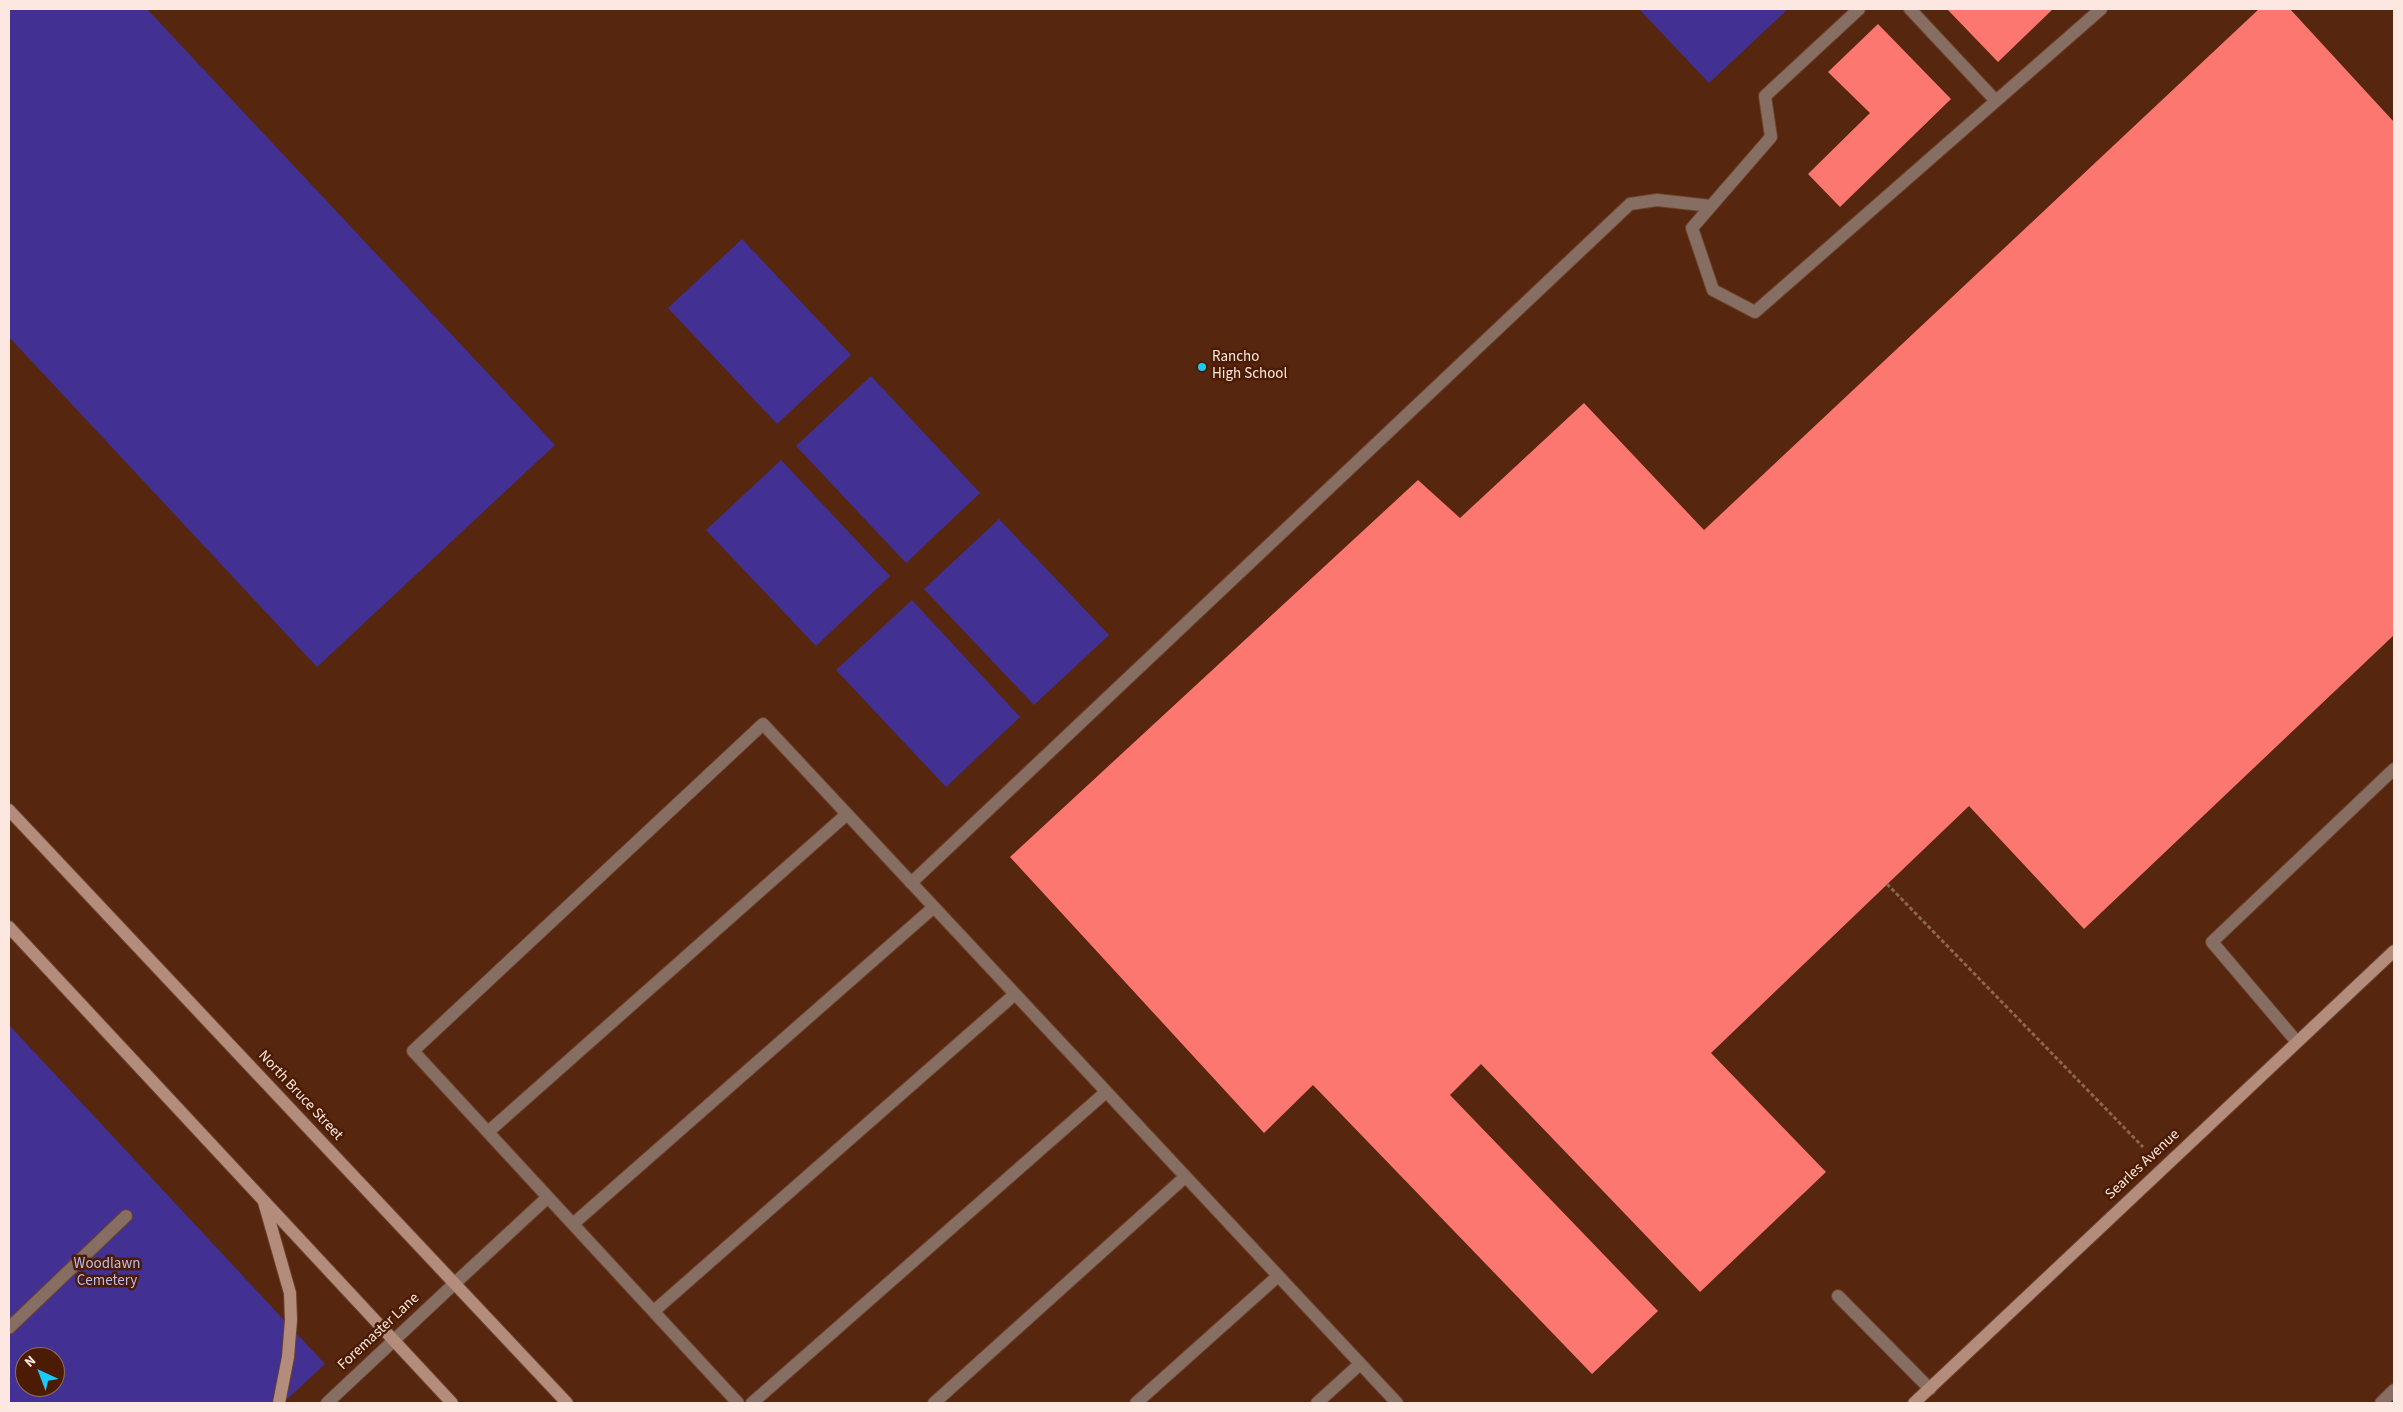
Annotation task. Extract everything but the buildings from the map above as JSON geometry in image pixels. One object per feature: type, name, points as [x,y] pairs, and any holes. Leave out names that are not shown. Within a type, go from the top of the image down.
[{"type":"main road","name":"North Bruce Street","points":[[9,810],[567,1403]]},
{"type":"main road","points":[[9,927],[452,1403]]},
{"type":"main road","name":"Searles Avenue","points":[[1914,1403],[2394,951]]},
{"type":"main road","points":[[263,1200],[290,1293],[291,1320],[288,1357],[279,1403]]},
{"type":"street","points":[[1859,9],[1765,96],[1771,137],[1692,228],[1713,290],[1755,312],[2100,9]]},
{"type":"street","points":[[1910,9],[1996,101]]},
{"type":"street","points":[[911,883],[1630,204],[1657,200],[1712,206]]},
{"type":"street","points":[[738,1403],[413,1051],[764,724],[1396,1403]]},
{"type":"street","points":[[2297,1042],[2212,942],[2394,769]]},
{"type":"street","points":[[488,1132],[847,814]]},
{"type":"street","points":[[573,1224],[934,907]]},
{"type":"street","points":[[654,1311],[1015,994]]},
{"type":"street","points":[[752,1403],[1106,1092]]},
{"type":"street","points":[[934,1403],[1185,1177]]},
{"type":"street","name":"Foremaster Lane","points":[[327,1403],[548,1196]]},
{"type":"street","points":[[9,1328],[126,1216]]},
{"type":"street","points":[[1136,1403],[1278,1276]]},
{"type":"street","points":[[1838,1296],[1930,1389]]},
{"type":"street","points":[[1317,1403],[1360,1364]]},
{"type":"street","points":[[2380,1403],[2394,1390]]},
{"type":"path","points":[[1888,884],[2164,1168]]},
{"type":"green space","points":[[9,9],[147,9],[555,445],[317,667],[9,337]]},
{"type":"green space","points":[[1639,9],[1788,9],[1709,83]]},
{"type":"green space","points":[[742,239],[851,355],[777,424],[668,308]]},
{"type":"green space","points":[[871,376],[980,493],[906,563],[796,446]]},
{"type":"green space","points":[[781,460],[890,576],[816,646],[706,530]]},
{"type":"green space","points":[[999,519],[1109,635],[1034,705],[924,589]]},
{"type":"green space","points":[[912,600],[1020,717],[946,787],[836,670]]},
{"type":"green space","name":"Woodlawn Cemetery","points":[[9,1025],[325,1364],[283,1403],[9,1403]]},
{"type":"place","name":"Rancho High School","points":[[1202,367]]}]
